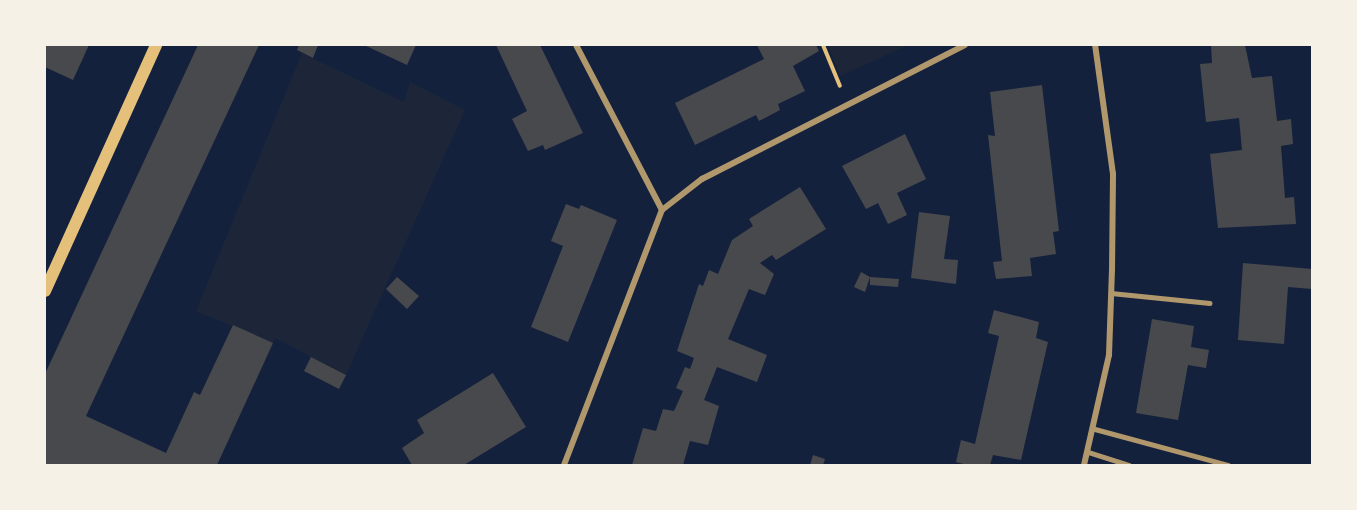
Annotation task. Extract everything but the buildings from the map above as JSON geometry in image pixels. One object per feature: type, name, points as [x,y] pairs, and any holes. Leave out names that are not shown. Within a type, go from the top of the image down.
[{"type":"main road","points":[[45,291],[156,45]]},
{"type":"street","points":[[576,45],[662,210]]},
{"type":"street","points":[[564,465],[662,210],[702,179],[965,45]]},
{"type":"street","points":[[1084,465],[1095,429],[1109,355],[1111,293],[1113,174],[1095,45]]},
{"type":"lane","points":[[1111,293],[1209,303]]},
{"type":"lane","points":[[1095,429],[1228,465]]},
{"type":"lane","points":[[1088,452],[1129,465]]},
{"type":"path","points":[[823,45],[848,104]]},
{"type":"shaded area","points":[[828,45],[909,45],[840,76]]},
{"type":"shaded area","points":[[302,53],[404,102],[410,82],[465,110],[346,375],[275,338],[273,343],[196,311]]}]
